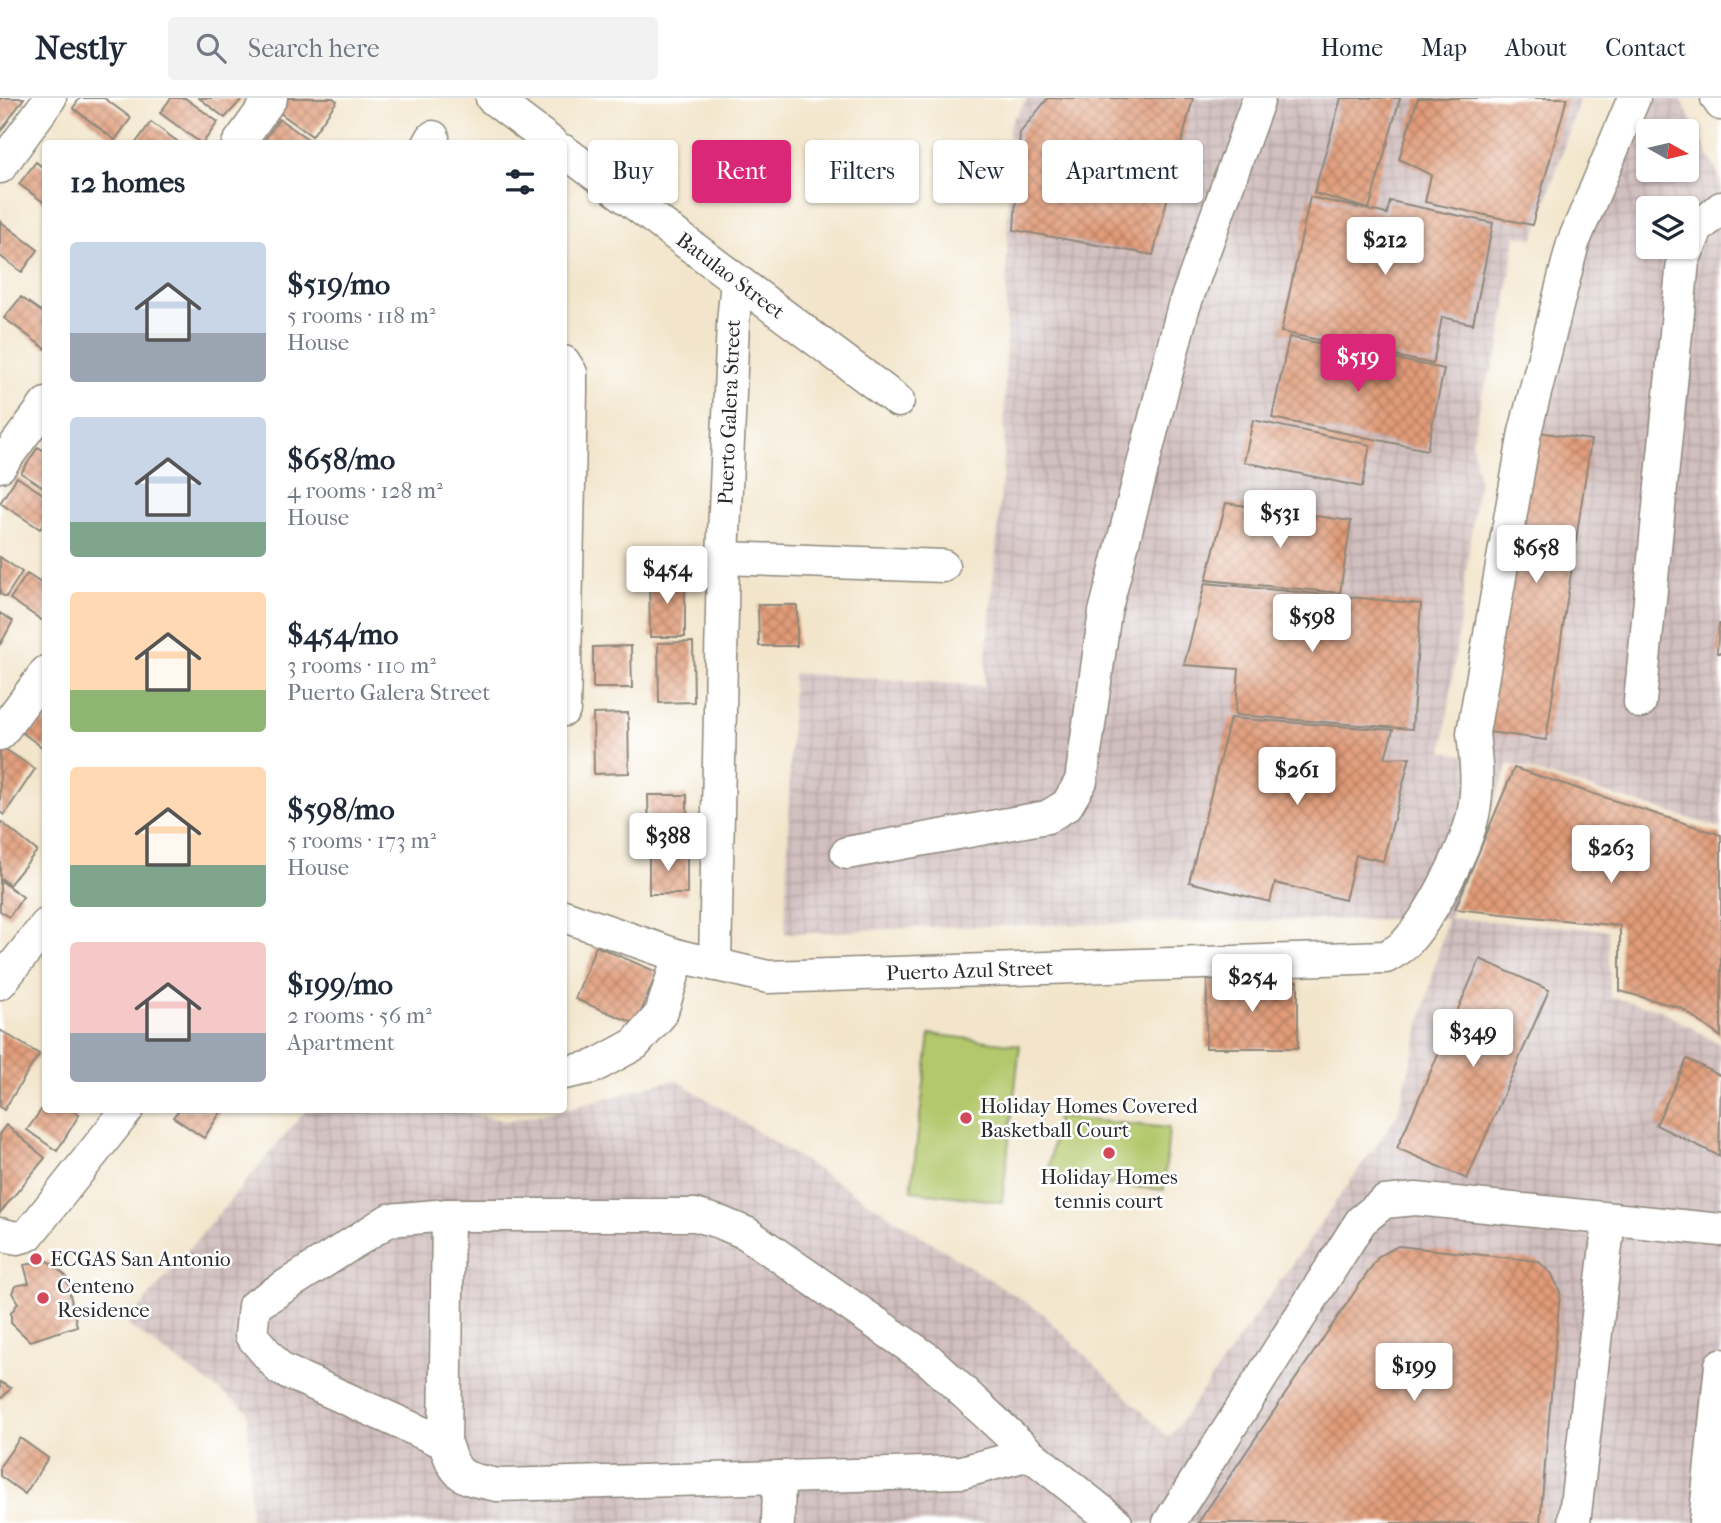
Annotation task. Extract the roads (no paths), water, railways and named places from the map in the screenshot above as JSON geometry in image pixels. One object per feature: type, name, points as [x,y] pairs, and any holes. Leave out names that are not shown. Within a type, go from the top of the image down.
[{"type":"street","points":[[0,167],[50,98]]},
{"type":"street","points":[[240,140],[271,98]]},
{"type":"street","points":[[492,98],[548,140]]},
{"type":"street","points":[[847,853],[1047,817],[1067,805],[1081,781],[1105,612],[1179,322],[1259,98]]},
{"type":"street","name":"Puerto Azul Street","points":[[567,917],[679,956],[768,977],[1386,957],[1403,947],[1417,929],[1464,844],[1473,814],[1478,778],[1473,733],[1525,432],[1573,243],[1634,98]]},
{"type":"street","points":[[1717,98],[1721,104]]},
{"type":"street","name":"Batulao Street","points":[[567,153],[898,401]]},
{"type":"street","points":[[1640,702],[1683,261],[1697,229],[1721,208]]},
{"type":"street","name":"Puerto Galera Street","points":[[715,965],[723,558],[737,281]]},
{"type":"street","points":[[567,368],[571,392],[567,574]]},
{"type":"street","points":[[0,466],[42,409]]},
{"type":"street","points":[[723,558],[943,566]]},
{"type":"street","points":[[0,734],[42,676]]},
{"type":"street","points":[[0,983],[42,930]]},
{"type":"street","points":[[567,1072],[593,1067],[635,1044],[661,1014],[679,956]]},
{"type":"street","points":[[0,1234],[17,1238],[27,1235],[125,1113]]},
{"type":"street","points":[[1169,1523],[1361,1221],[1384,1202],[1416,1199],[1721,1230]]},
{"type":"street","points":[[448,1215],[444,1443],[452,1466],[468,1479],[498,1485],[962,1472],[1030,1454]]},
{"type":"street","points":[[444,1443],[280,1369],[251,1335],[254,1306],[389,1220],[448,1215],[695,1215],[746,1233],[929,1360],[1030,1454],[1116,1523]]},
{"type":"street","points":[[1574,1523],[1609,1220]]},
{"type":"street","points":[[1705,1523],[1721,1365]]},
{"type":"street","points":[[778,1523],[779,1477]]},
{"type":"place","name":"Holiday Homes Covered Basketball Court","points":[[966,1118]]},
{"type":"place","name":"Holiday Homes tennis court","points":[[1109,1153]]},
{"type":"place","name":"ECGAS San Antonio","points":[[36,1259]]},
{"type":"place","name":"Centeno Residence","points":[[43,1298]]}]
